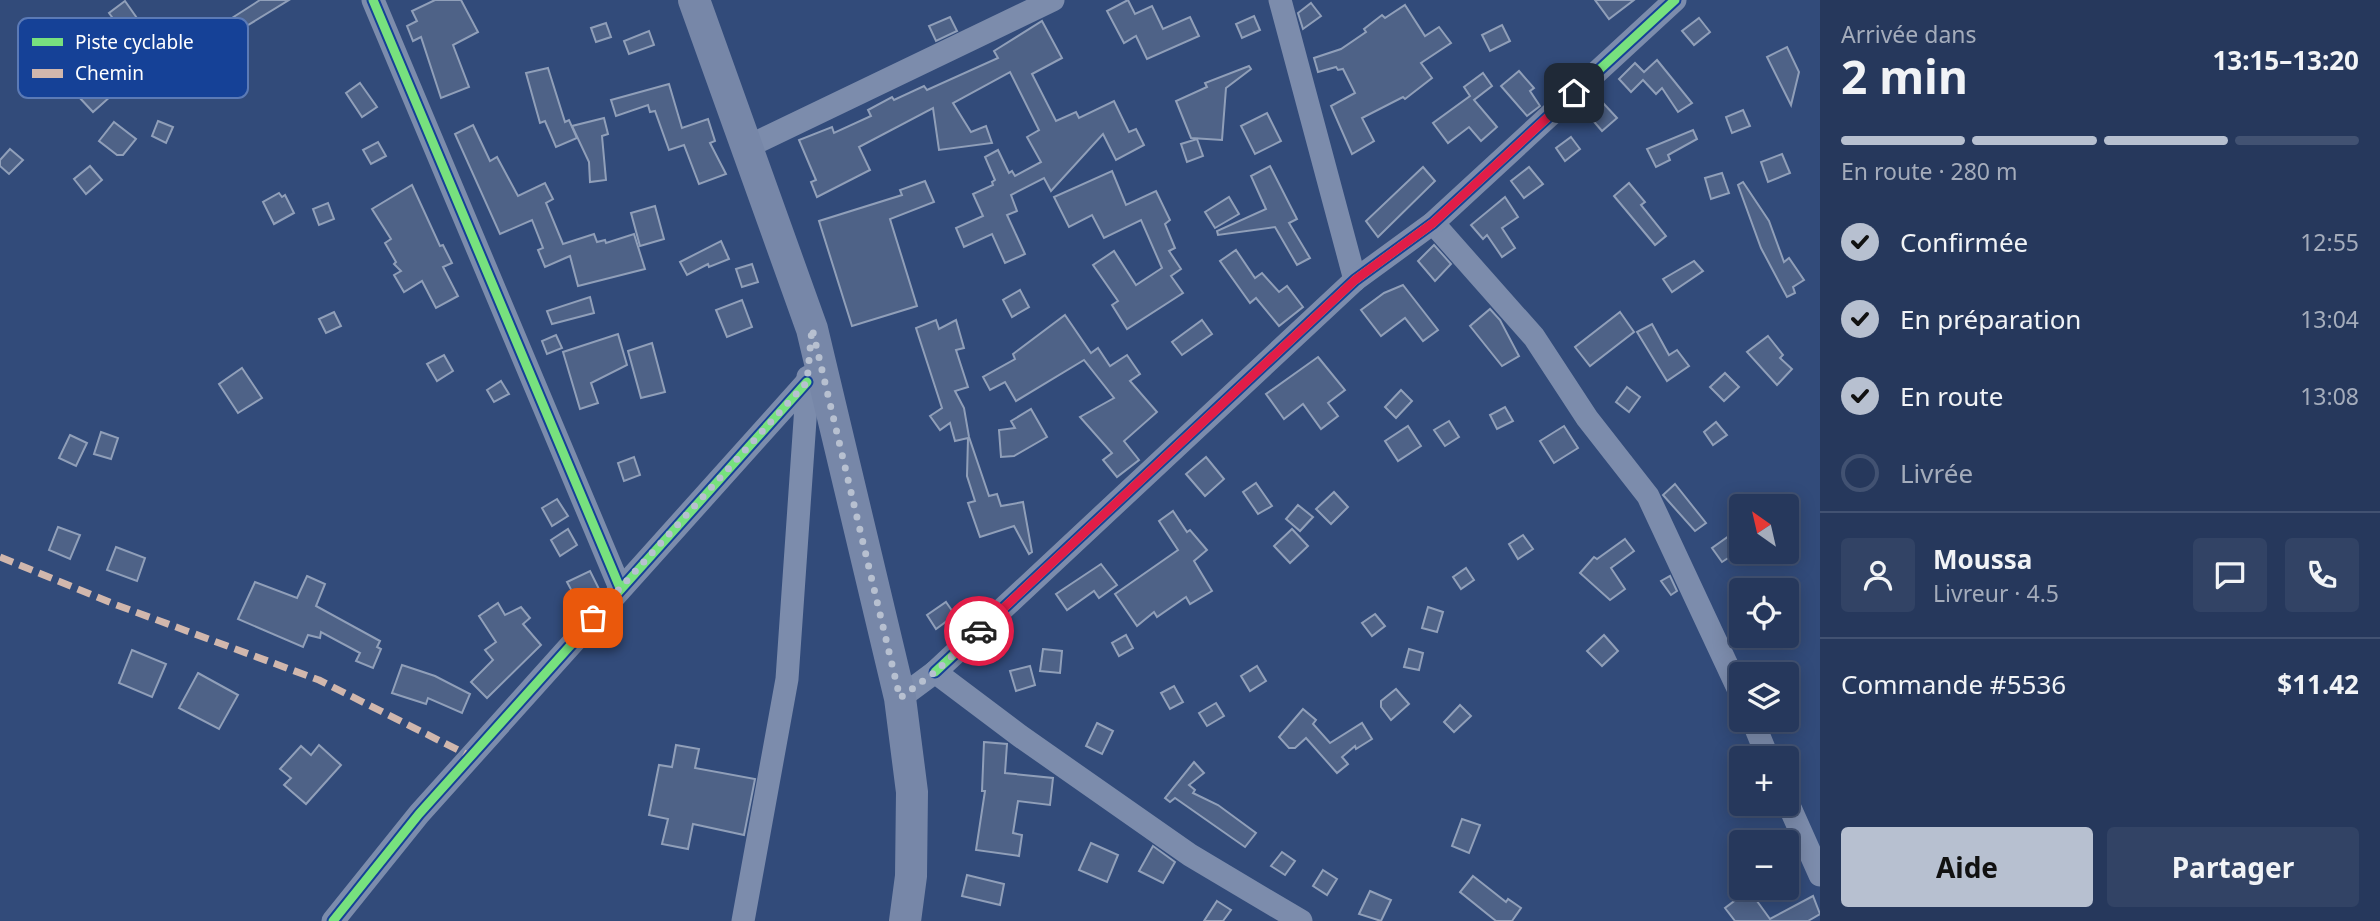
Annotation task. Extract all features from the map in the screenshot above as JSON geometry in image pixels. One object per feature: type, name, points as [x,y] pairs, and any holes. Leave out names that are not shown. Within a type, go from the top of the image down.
[{"type":"main road","points":[[694,0],[812,328],[900,698],[912,792],[911,876],[905,921]]},
{"type":"street","points":[[373,0],[620,588]]},
{"type":"street","points":[[747,147],[1054,0]]},
{"type":"street","points":[[1280,0],[1355,280]]},
{"type":"street","points":[[900,698],[935,672],[1355,280],[1433,223],[1675,0]]},
{"type":"street","points":[[1433,223],[1534,337],[1587,418],[1648,496],[1729,669]]},
{"type":"street","points":[[743,921],[786,679],[812,328]]},
{"type":"street","points":[[333,921],[419,814],[807,382]]},
{"type":"street","points":[[935,672],[1189,855],[1301,921]]},
{"type":"street","points":[[1794,816],[1820,875]]},
{"type":"building","points":[[260,0],[289,0],[248,25],[248,18],[232,18]]},
{"type":"building","points":[[435,0],[461,0],[478,32],[453,45],[469,87],[441,98],[421,37],[413,41],[407,26],[417,21],[412,11]]},
{"type":"building","points":[[1128,0],[1135,14],[1152,6],[1163,29],[1190,17],[1199,36],[1147,59],[1136,36],[1124,43],[1107,11]]},
{"type":"building","points":[[1595,0],[1634,0],[1609,19]]},
{"type":"building","points":[[125,1],[137,18],[113,18],[109,13]]},
{"type":"building","points":[[1311,3],[1321,16],[1303,29],[1298,13]]},
{"type":"building","points":[[1405,5],[1425,36],[1439,27],[1451,43],[1421,63],[1432,78],[1405,99],[1403,97],[1362,118],[1374,141],[1352,154],[1331,106],[1355,93],[1343,69],[1338,70],[1336,67],[1318,72],[1314,58],[1341,49],[1366,32],[1364,29],[1382,15],[1385,18]]},
{"type":"building","points":[[1254,16],[1260,30],[1242,38],[1236,24]]},
{"type":"building","points":[[950,17],[957,31],[936,41],[929,26]]},
{"type":"building","points":[[1699,18],[1710,32],[1694,45],[1682,31]]},
{"type":"building","points":[[1042,21],[1062,58],[1032,74],[1056,121],[1076,112],[1079,118],[1114,101],[1129,132],[1136,129],[1144,145],[1116,160],[1103,134],[1051,191],[1044,178],[1011,195],[1017,211],[1007,215],[1025,254],[1005,263],[992,234],[964,247],[956,228],[983,216],[973,194],[993,185],[995,180],[985,157],[998,150],[1009,173],[1012,171],[1015,176],[1041,162],[1027,137],[1039,130],[1010,72],[953,103],[971,132],[986,126],[992,143],[939,150],[933,108],[859,147],[870,170],[817,197],[811,182],[816,180],[799,140],[832,127],[834,133],[871,116],[868,110],[892,97],[894,100],[924,86],[927,90],[998,58],[994,51]]},
{"type":"building","points":[[606,23],[611,37],[596,42],[591,28]]},
{"type":"building","points":[[1502,25],[1510,41],[1490,51],[1482,35]]},
{"type":"building","points":[[649,31],[654,45],[629,54],[624,41]]},
{"type":"building","points":[[1787,47],[1799,72],[1791,105],[1767,57]]},
{"type":"building","points":[[1657,60],[1692,103],[1678,112],[1662,88],[1656,94],[1643,80],[1631,92],[1619,79],[1635,63],[1644,72]]},
{"type":"building","points":[[1249,66],[1251,69],[1226,88],[1222,140],[1191,138],[1176,101],[1207,87],[1205,83]]},
{"type":"building","points":[[548,68],[565,122],[569,120],[577,138],[556,147],[545,121],[540,123],[526,73]]},
{"type":"building","points":[[1519,71],[1534,88],[1530,91],[1540,106],[1527,116],[1501,86]]},
{"type":"building","points":[[1483,73],[1492,86],[1474,100],[1497,127],[1481,141],[1469,127],[1448,143],[1433,123],[1470,96],[1464,87]]},
{"type":"building","points":[[360,83],[377,107],[362,117],[346,93]]},
{"type":"building","points":[[669,84],[682,128],[708,119],[715,141],[710,143],[726,174],[699,184],[684,145],[669,150],[655,111],[650,112],[648,105],[616,116],[611,100]]},
{"type":"building","points":[[80,98],[109,98],[93,112]]},
{"type":"building","points":[[1604,104],[1617,118],[1602,131],[1590,117]]},
{"type":"building","points":[[1743,110],[1750,126],[1732,133],[1726,117]]},
{"type":"building","points":[[1267,113],[1281,141],[1255,154],[1241,126]]},
{"type":"building","points":[[604,118],[608,134],[602,136],[606,180],[590,182],[589,162],[572,126]]},
{"type":"building","points":[[158,121],[173,127],[166,143],[152,136]]},
{"type":"building","points":[[114,122],[136,139],[123,155],[117,155],[99,141]]},
{"type":"building","points":[[473,125],[490,161],[497,157],[518,196],[545,183],[553,199],[546,203],[563,244],[594,234],[597,242],[605,240],[606,243],[634,234],[645,269],[578,286],[570,256],[545,267],[538,250],[543,248],[532,220],[500,234],[455,134]]},
{"type":"building","points":[[1693,130],[1697,139],[1668,155],[1670,160],[1656,167],[1647,149]]},
{"type":"building","points":[[1571,137],[1580,149],[1565,161],[1556,148]]},
{"type":"building","points":[[1197,139],[1203,156],[1187,162],[1181,144]]},
{"type":"building","points":[[378,142],[386,156],[371,164],[363,150]]},
{"type":"building","points":[[10,149],[23,160],[9,174],[0,166],[0,160]]},
{"type":"building","points":[[1782,154],[1790,173],[1768,182],[1761,162]]},
{"type":"building","points":[[90,166],[102,180],[86,194],[74,179]]},
{"type":"building","points":[[1270,166],[1297,219],[1289,223],[1310,258],[1297,265],[1275,227],[1218,235],[1217,231],[1266,209],[1251,176]]},
{"type":"building","points":[[1423,167],[1435,181],[1378,237],[1366,221]]},
{"type":"building","points":[[1529,167],[1543,184],[1524,198],[1511,181]]},
{"type":"building","points":[[1112,171],[1126,205],[1156,191],[1170,220],[1165,224],[1175,248],[1169,251],[1181,269],[1171,276],[1183,293],[1127,329],[1112,305],[1118,301],[1093,265],[1114,251],[1136,285],[1162,268],[1141,220],[1104,238],[1092,215],[1069,227],[1054,197]]},
{"type":"building","points":[[1722,173],[1729,193],[1711,199],[1705,178]]},
{"type":"building","points":[[925,181],[934,202],[890,219],[917,306],[852,326],[819,221],[902,195],[900,190]]},
{"type":"building","points":[[1743,182],[1769,221],[1784,262],[1789,258],[1804,280],[1793,287],[1795,293],[1787,297],[1761,248],[1738,185]]},
{"type":"building","points":[[1629,183],[1645,202],[1641,205],[1666,236],[1655,245],[1614,196]]},
{"type":"building","points":[[412,185],[440,246],[443,245],[452,263],[443,267],[458,296],[436,308],[422,281],[404,292],[394,275],[401,271],[394,264],[396,262],[385,243],[391,239],[372,209]]},
{"type":"building","points":[[279,193],[282,197],[285,195],[294,213],[274,224],[263,202]]},
{"type":"building","points":[[1229,197],[1239,214],[1215,228],[1205,212]]},
{"type":"building","points":[[1505,197],[1518,217],[1502,228],[1515,248],[1502,257],[1487,235],[1483,239],[1471,225]]},
{"type":"building","points":[[328,203],[334,219],[319,225],[313,209]]},
{"type":"building","points":[[655,206],[664,239],[640,246],[631,213]]},
{"type":"building","points":[[721,241],[729,259],[709,267],[708,264],[687,275],[680,262]]},
{"type":"building","points":[[1434,245],[1451,264],[1435,281],[1418,261]]},
{"type":"building","points":[[1236,250],[1255,278],[1262,273],[1279,292],[1287,286],[1303,307],[1279,326],[1256,298],[1250,303],[1220,261]]},
{"type":"building","points":[[1694,261],[1703,271],[1672,292],[1663,279]]},
{"type":"building","points":[[752,264],[758,282],[742,287],[736,269]]},
{"type":"building","points":[[1403,285],[1438,330],[1423,341],[1405,318],[1381,336],[1361,310],[1384,293]]},
{"type":"building","points":[[1020,290],[1029,307],[1012,317],[1003,300]]},
{"type":"building","points":[[590,297],[594,313],[552,324],[547,311]]},
{"type":"building","points":[[742,300],[752,327],[727,337],[716,310]]},
{"type":"building","points":[[1490,309],[1500,320],[1519,356],[1502,366],[1470,326]]},
{"type":"building","points":[[334,312],[341,326],[326,333],[319,319]]},
{"type":"building","points":[[1620,312],[1634,332],[1590,366],[1575,347]]},
{"type":"building","points":[[1065,315],[1091,353],[1098,348],[1110,366],[1127,355],[1140,374],[1130,381],[1157,412],[1124,441],[1139,460],[1117,477],[1103,460],[1112,453],[1080,417],[1114,398],[1084,360],[1016,401],[1005,382],[990,390],[983,377],[1015,359],[1013,354]]},
{"type":"building","points":[[936,320],[939,329],[956,320],[964,348],[956,350],[968,387],[955,391],[964,408],[969,437],[989,496],[997,494],[1001,506],[1023,502],[1032,552],[1029,554],[1014,526],[980,537],[968,503],[975,501],[967,476],[968,438],[955,441],[950,423],[940,430],[930,416],[942,408],[916,328]]},
{"type":"building","points":[[1202,320],[1212,334],[1182,355],[1172,342]]},
{"type":"building","points":[[1652,324],[1669,355],[1677,350],[1689,366],[1667,381],[1637,332]]},
{"type":"building","points":[[618,334],[627,365],[591,383],[598,403],[580,409],[563,352]]},
{"type":"building","points":[[556,335],[562,348],[547,354],[542,341]]},
{"type":"building","points":[[1768,336],[1783,355],[1780,358],[1792,369],[1777,385],[1747,352]]},
{"type":"building","points":[[652,343],[665,392],[641,398],[628,351]]},
{"type":"building","points":[[444,355],[453,371],[437,381],[427,364]]},
{"type":"building","points":[[1318,357],[1345,390],[1328,403],[1338,416],[1321,429],[1303,404],[1284,419],[1266,394]]},
{"type":"building","points":[[242,368],[262,398],[238,413],[219,384]]},
{"type":"building","points":[[1725,373],[1739,387],[1724,401],[1710,387]]},
{"type":"building","points":[[501,381],[509,394],[494,402],[487,390]]},
{"type":"building","points":[[1627,387],[1640,397],[1629,412],[1616,402]]},
{"type":"building","points":[[1401,390],[1412,401],[1396,418],[1385,407]]},
{"type":"building","points":[[1505,407],[1513,421],[1497,429],[1490,415]]},
{"type":"building","points":[[1031,409],[1047,437],[1014,456],[1001,457],[999,430],[1015,428],[1011,421]]},
{"type":"building","points":[[1449,421],[1459,437],[1445,446],[1434,430]]},
{"type":"building","points":[[1716,422],[1727,435],[1713,445],[1704,432]]},
{"type":"building","points":[[1408,426],[1421,446],[1398,461],[1385,441]]},
{"type":"building","points":[[1564,426],[1578,448],[1554,463],[1540,441]]},
{"type":"building","points":[[101,432],[118,438],[111,459],[94,454]]},
{"type":"building","points":[[70,435],[87,443],[76,466],[59,458]]},
{"type":"building","points":[[634,457],[640,475],[624,481],[618,463]]},
{"type":"building","points":[[1206,457],[1224,479],[1205,496],[1186,474]]},
{"type":"building","points":[[1256,483],[1272,506],[1258,514],[1243,492]]},
{"type":"building","points":[[1675,484],[1706,523],[1695,531],[1663,495]]},
{"type":"building","points":[[1334,492],[1348,507],[1331,524],[1316,509]]},
{"type":"building","points":[[557,499],[568,516],[552,526],[542,508]]},
{"type":"building","points":[[1298,505],[1313,517],[1300,531],[1286,519]]},
{"type":"building","points":[[1173,511],[1187,532],[1190,530],[1207,550],[1194,561],[1212,591],[1190,604],[1186,597],[1157,617],[1154,612],[1137,626],[1115,594],[1178,550],[1159,521]]},
{"type":"building","points":[[58,527],[80,535],[70,559],[49,550]]},
{"type":"building","points":[[568,529],[577,545],[560,556],[551,540]]},
{"type":"building","points":[[1292,529],[1308,546],[1290,563],[1274,546]]},
{"type":"building","points":[[1523,535],[1533,549],[1518,559],[1509,544]]},
{"type":"building","points":[[1729,536],[1729,557],[1722,562],[1712,548]]},
{"type":"building","points":[[1625,539],[1634,551],[1611,568],[1625,589],[1610,600],[1580,573],[1594,557],[1597,559]]},
{"type":"building","points":[[116,547],[145,558],[137,581],[107,570]]},
{"type":"building","points":[[1101,564],[1117,585],[1099,598],[1094,591],[1067,610],[1056,594]]},
{"type":"building","points":[[1466,568],[1474,580],[1461,589],[1453,577]]},
{"type":"building","points":[[590,571],[599,589],[577,601],[567,582]]},
{"type":"building","points":[[307,576],[325,584],[316,606],[380,641],[377,647],[381,649],[373,668],[356,661],[360,653],[321,632],[320,638],[308,635],[303,647],[238,619],[255,582],[297,598]]},
{"type":"building","points":[[1670,576],[1677,591],[1671,595],[1661,581]]},
{"type":"building","points":[[946,602],[955,615],[936,629],[927,615]]},
{"type":"building","points":[[498,603],[505,615],[521,607],[530,618],[523,624],[541,645],[487,698],[471,682],[493,660],[485,650],[496,642],[479,616]]},
{"type":"building","points":[[1428,607],[1443,612],[1437,632],[1422,628]]},
{"type":"building","points":[[1375,614],[1385,626],[1372,636],[1362,623]]},
{"type":"building","points":[[1126,635],[1133,648],[1119,656],[1112,643]]},
{"type":"building","points":[[1604,635],[1618,651],[1602,666],[1587,651]]},
{"type":"building","points":[[1043,649],[1062,651],[1060,673],[1040,671]]},
{"type":"building","points":[[1409,649],[1423,653],[1419,670],[1404,667]]},
{"type":"building","points":[[132,650],[166,664],[152,697],[119,683]]},
{"type":"building","points":[[402,665],[435,676],[470,694],[462,713],[428,698],[426,704],[392,693]]},
{"type":"building","points":[[1030,666],[1035,685],[1016,691],[1010,671]]},
{"type":"building","points":[[1257,666],[1266,681],[1250,691],[1241,676]]},
{"type":"building","points":[[198,673],[238,695],[219,729],[179,708]]},
{"type":"building","points":[[1174,686],[1183,702],[1170,709],[1161,693]]},
{"type":"building","points":[[1396,689],[1409,704],[1391,720],[1381,707],[1381,701]]},
{"type":"building","points":[[1216,703],[1224,716],[1207,726],[1199,713]]},
{"type":"building","points":[[1460,705],[1471,716],[1454,732],[1444,722]]},
{"type":"building","points":[[1303,709],[1316,720],[1313,724],[1330,743],[1362,723],[1372,739],[1356,749],[1355,746],[1342,757],[1348,764],[1337,773],[1306,738],[1295,748],[1289,748],[1279,737]]},
{"type":"building","points":[[1097,723],[1113,731],[1102,754],[1086,746]]},
{"type":"building","points":[[984,742],[1007,744],[1005,773],[1053,778],[1050,805],[1018,801],[1013,833],[1022,835],[1019,856],[976,850],[985,791],[982,791]]},
{"type":"building","points":[[319,745],[341,765],[306,804],[284,785],[291,778],[280,769],[301,746],[311,755]]},
{"type":"building","points":[[676,745],[699,749],[695,768],[755,779],[744,835],[693,824],[688,849],[662,844],[668,819],[649,815],[659,765],[672,767]]},
{"type":"building","points":[[1194,762],[1204,773],[1189,785],[1195,790],[1193,793],[1218,805],[1256,833],[1245,847],[1175,798],[1170,802],[1165,798]]},
{"type":"building","points":[[1462,819],[1480,825],[1469,853],[1452,846]]},
{"type":"building","points":[[1091,843],[1118,855],[1107,882],[1079,870]]},
{"type":"building","points":[[1153,846],[1175,862],[1163,883],[1139,871]]},
{"type":"building","points":[[1282,852],[1295,861],[1285,875],[1271,866]]},
{"type":"building","points":[[1323,870],[1337,879],[1327,895],[1313,886]]},
{"type":"building","points":[[967,875],[1004,884],[1000,905],[962,896]]},
{"type":"building","points":[[1473,876],[1506,902],[1508,899],[1521,908],[1512,921],[1496,921],[1460,892]]},
{"type":"building","points":[[1370,891],[1391,900],[1381,921],[1359,914]]},
{"type":"building","points":[[1813,896],[1820,914],[1808,921],[1735,921],[1725,908],[1736,900],[1756,900],[1770,919]]},
{"type":"building","points":[[1217,901],[1231,910],[1223,921],[1204,921]]},
{"type":"marked path","points":[[0,557],[114,604],[319,680],[470,756]]},
{"type":"cycle path","points":[[373,0],[620,588]]},
{"type":"cycle path","points":[[935,672],[1355,280],[1433,223],[1675,0]]},
{"type":"cycle path","points":[[333,921],[419,814],[807,382]]},
{"type":"way so far","points":[[593,618],[807,382],[812,328],[900,698],[935,672],[979,631]]},
{"type":"route","points":[[979,631],[1355,280],[1433,223],[1574,93]]}]
